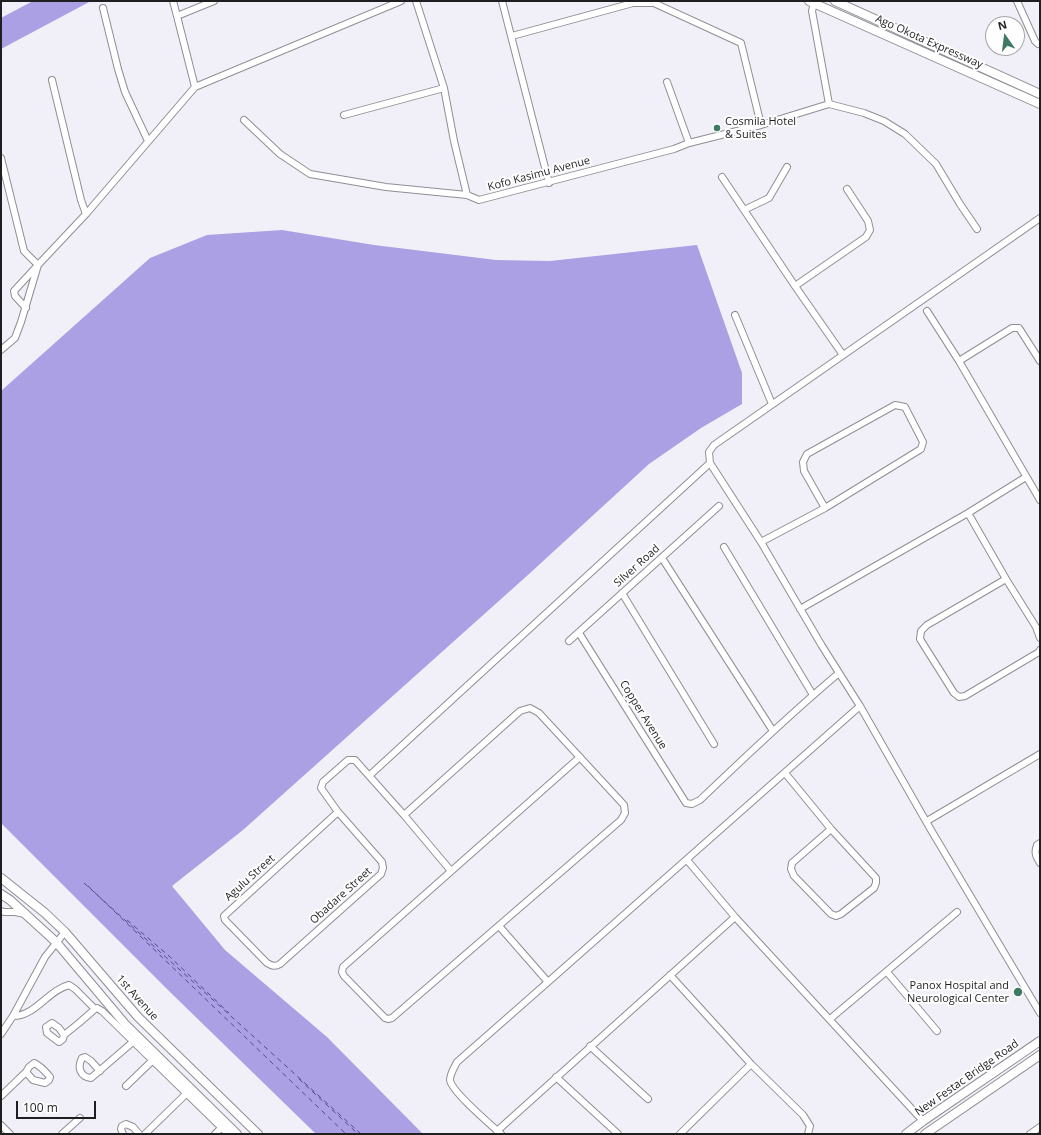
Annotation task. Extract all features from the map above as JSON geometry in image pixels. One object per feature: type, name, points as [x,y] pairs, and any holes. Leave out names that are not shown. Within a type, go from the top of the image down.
[{"type":"main road","name":"Ago Okota Expressway","points":[[835,1],[1040,94]]},
{"type":"main road","name":"Ago Okota Expressway","points":[[812,2],[1040,104]]},
{"type":"main road","name":"1st Avenue","points":[[1,878],[45,913],[65,932],[138,1017],[258,1134]]},
{"type":"main road","points":[[1,894],[26,914],[56,942],[125,1024],[238,1134]]},
{"type":"main road","name":"New Festac Bridge Road","points":[[906,1134],[1040,1041]]},
{"type":"main road","name":"New Festac Bridge Road","points":[[925,1134],[1040,1055]]},
{"type":"street","points":[[173,1],[195,87]]},
{"type":"street","points":[[177,16],[214,1]]},
{"type":"street","points":[[26,308],[15,296],[14,291],[86,214],[195,87],[401,1]]},
{"type":"street","points":[[416,1],[444,88],[454,141],[467,195]]},
{"type":"street","points":[[502,1],[549,182]]},
{"type":"street","points":[[1017,1],[1035,41],[1038,44]]},
{"type":"street","points":[[812,2],[812,11],[830,104],[870,115],[884,121],[905,134],[936,164],[960,204],[977,228]]},
{"type":"street","points":[[512,36],[632,3],[654,3],[741,43],[761,125]]},
{"type":"street","points":[[103,8],[125,92],[148,141]]},
{"type":"street","points":[[52,80],[86,214]]},
{"type":"street","points":[[667,82],[689,143]]},
{"type":"street","points":[[344,116],[444,88]]},
{"type":"street","name":"Kofo Kasimu Avenue","points":[[244,120],[280,154],[310,174],[386,188],[467,195],[480,200],[674,149],[689,143],[761,125],[830,104]]},
{"type":"street","points":[[1,158],[24,251],[38,265]]},
{"type":"street","points":[[744,210],[770,198],[787,167]]},
{"type":"street","points":[[722,177],[843,355]]},
{"type":"street","points":[[795,286],[866,238],[870,230],[868,221],[847,189]]},
{"type":"street","points":[[1040,218],[714,444],[709,452],[710,463],[860,706],[1040,1012]]},
{"type":"street","points":[[1,350],[15,338],[26,308],[38,265]]},
{"type":"street","points":[[927,311],[959,361],[1040,500]]},
{"type":"street","points":[[736,314],[772,404]]},
{"type":"street","points":[[959,361],[1012,328],[1018,328],[1040,361]]},
{"type":"street","points":[[760,542],[825,508],[921,449],[923,442],[905,407],[895,405],[807,454],[803,462],[804,471],[825,508]]},
{"type":"street","points":[[451,871],[370,775],[710,463]]},
{"type":"street","points":[[800,609],[968,513],[1026,477]]},
{"type":"street","name":"Silver Road","points":[[569,641],[720,506]]},
{"type":"street","points":[[968,513],[1036,627],[1040,638]]},
{"type":"street","points":[[724,547],[813,695]]},
{"type":"street","points":[[662,558],[773,731],[839,673]]},
{"type":"street","points":[[1006,578],[927,625],[921,631],[920,639],[954,693],[959,697],[965,696],[1040,650]]},
{"type":"street","points":[[622,593],[714,744]]},
{"type":"street","name":"Copper Avenue","points":[[579,633],[686,803],[692,804],[700,800],[773,731]]},
{"type":"street","points":[[735,917],[590,1046],[499,1132],[458,1093],[451,1084],[451,1074],[457,1062],[860,706]]},
{"type":"street","points":[[404,815],[520,711],[530,708],[539,713],[580,757],[624,805],[625,813],[621,820],[392,1018],[388,1019],[385,1018],[344,976],[342,972],[343,968],[580,757]]},
{"type":"street","points":[[927,821],[1040,754]]},
{"type":"street","name":"Obadare Street","points":[[267,963],[276,966],[280,964],[381,874],[383,868],[382,862],[338,812],[321,788],[323,782],[348,760],[355,760],[370,775]]},
{"type":"street","points":[[785,773],[831,829],[876,878],[874,888],[841,914],[836,916],[831,914],[794,876],[791,869],[792,863],[831,829]]},
{"type":"street","name":"Agulu Street","points":[[267,963],[225,920],[224,916],[338,812]]},
{"type":"street","points":[[1040,843],[1037,845],[1035,850],[1036,856],[1040,863]]},
{"type":"street","points":[[687,860],[735,917],[923,1121]]},
{"type":"street","points":[[2,914],[15,912],[26,914]]},
{"type":"street","points":[[830,1019],[888,972],[957,912]]},
{"type":"street","points":[[499,926],[548,982]]},
{"type":"street","points":[[1,1034],[13,1016],[45,957],[65,932]]},
{"type":"street","points":[[888,972],[937,1031]]},
{"type":"street","points":[[670,975],[751,1064],[803,1115],[810,1126],[808,1134]]},
{"type":"street","points":[[13,1016],[20,1016],[28,1012],[64,986],[69,985],[75,988],[95,1009],[97,1008],[102,1011],[134,1041],[228,1134]]},
{"type":"street","points":[[64,1035],[95,1009]]},
{"type":"street","points":[[100,1071],[134,1041]]},
{"type":"street","points":[[590,1046],[648,1099]]},
{"type":"street","points":[[126,1086],[153,1060]]},
{"type":"street","points":[[680,1134],[751,1064]]},
{"type":"street","points":[[1,1096],[26,1072]]},
{"type":"street","points":[[556,1077],[618,1134]]},
{"type":"street","points":[[146,1134],[187,1093]]},
{"type":"street","points":[[62,1134],[80,1118]]},
{"type":"street","points":[[124,1134],[121,1129],[122,1126],[126,1124],[133,1127],[139,1134]]},
{"type":"street","points":[[1,1125],[10,1134]]},
{"type":"street","points":[[1030,1134],[1040,1126]]},
{"type":"street","points":[[215,1134],[222,1127]]},
{"type":"shaded area","points":[[33,1],[91,1],[1,49],[1,18]]},
{"type":"shaded area","points":[[282,230],[374,245],[496,260],[550,261],[697,245],[742,373],[742,404],[701,428],[649,464],[529,574],[243,830],[172,886],[225,950],[327,1037],[423,1134],[316,1134],[169,991],[1,823],[1,391],[150,258],[207,235]]},
{"type":"ferry route","points":[[84,883],[361,1134]]},
{"type":"ferry route","points":[[88,886],[346,1134]]},
{"type":"ferry route","points":[[127,920],[169,956],[229,1013]]},
{"type":"ferry route","points":[[299,1079],[358,1134]]},
{"type":"place","name":"Cosmila Hotel & Suites","points":[[717,128]]},
{"type":"place","name":"Panox Hospital and Neurological Center","points":[[1018,992]]}]
